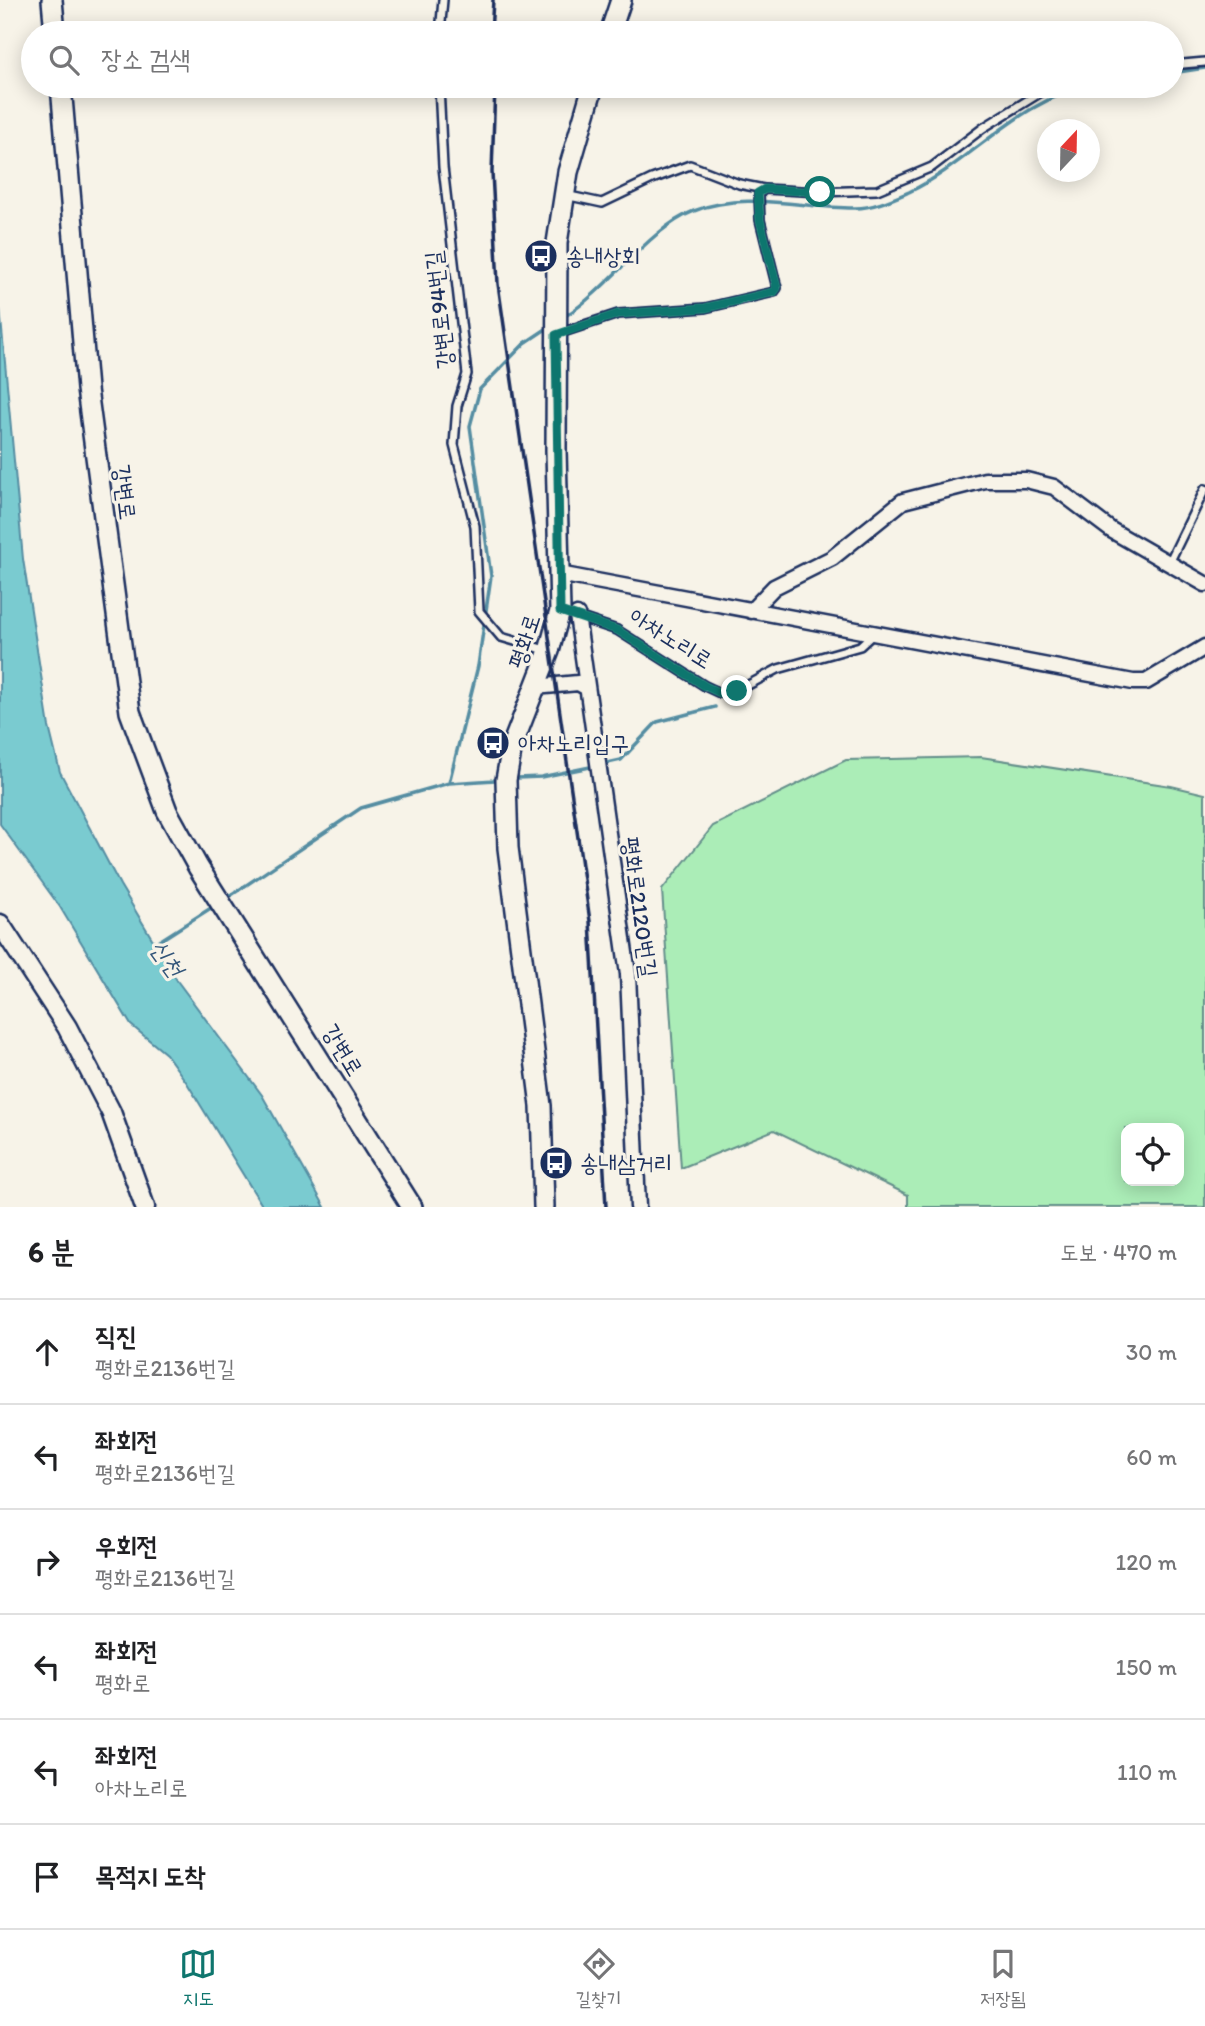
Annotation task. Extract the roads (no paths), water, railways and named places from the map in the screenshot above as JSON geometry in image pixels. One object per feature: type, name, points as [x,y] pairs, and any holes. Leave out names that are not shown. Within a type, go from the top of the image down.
[{"type":"main road","points":[[52,0],[54,21]]},
{"type":"main road","points":[[614,21],[621,0]]},
{"type":"main road","name":"강변로","points":[[62,98],[87,389],[130,712],[167,811],[209,887],[412,1207]]},
{"type":"main road","name":"평화로","points":[[544,1207],[535,1054],[506,824],[507,764],[549,651],[568,613],[559,574],[557,243],[577,136],[589,98]]},
{"type":"main road","points":[[536,1207],[544,1176]]},
{"type":"street","points":[[751,611],[774,587],[832,558],[903,501],[985,480],[1026,480],[1054,487],[1111,530],[1205,584]]},
{"type":"street","name":"아차노리로","points":[[559,574],[1133,682],[1146,681],[1205,647]]},
{"type":"street","name":"평화로2120번길","points":[[568,613],[587,688],[628,974],[638,1207]]},
{"type":"street","points":[[536,687],[578,683],[587,688]]},
{"type":"street","points":[[0,925],[68,1027],[111,1112],[145,1207]]},
{"type":"lane","points":[[441,21],[443,0]]},
{"type":"lane","points":[[1184,64],[1205,62]]},
{"type":"lane","name":"강변로94번길","points":[[440,98],[443,167],[467,374],[457,406],[454,445],[475,526],[479,611],[501,637],[549,651]]},
{"type":"lane","points":[[564,195],[602,203],[652,179],[690,166],[739,184],[765,189],[820,192],[877,190],[932,167],[983,128],[1032,98]]},
{"type":"lane","points":[[556,335],[618,314],[705,308],[774,292],[777,288],[760,220],[758,193],[765,189]]},
{"type":"lane","points":[[1169,563],[1205,489]]},
{"type":"lane","name":"아차노리로","points":[[568,613],[617,630],[720,693],[737,691],[779,669],[860,646],[873,634]]},
{"type":"water","points":[[0,308],[23,559],[49,727],[60,772],[120,885],[178,982],[262,1095],[325,1207],[263,1207],[187,1083],[166,1054],[131,1025],[60,907],[0,824]]},
{"type":"waterway","points":[[1184,71],[1205,68]]},
{"type":"waterway","points":[[567,315],[598,290],[646,244],[678,219],[694,211],[713,205],[753,201],[853,208],[882,203],[932,179],[1020,116],[1053,98]]},
{"type":"waterway","points":[[227,898],[361,808],[449,783],[478,666],[491,576],[470,426],[480,389],[525,343],[546,329]]},
{"type":"waterway","points":[[603,764],[621,760],[657,722],[715,707]]},
{"type":"waterway","points":[[517,778],[541,777],[595,766]]},
{"type":"waterway","points":[[449,783],[495,780]]},
{"type":"waterway","name":"신천","points":[[153,945],[214,906]]},
{"type":"railway","points":[[492,21],[493,0]]},
{"type":"railway","points":[[495,98],[492,172],[498,284],[590,921],[606,1207]]},
{"type":"place","name":"송내상회","points":[[541,256]]},
{"type":"place","name":"아차노리입구","points":[[493,743]]},
{"type":"place","name":"송내삼거리","points":[[556,1163]]}]
